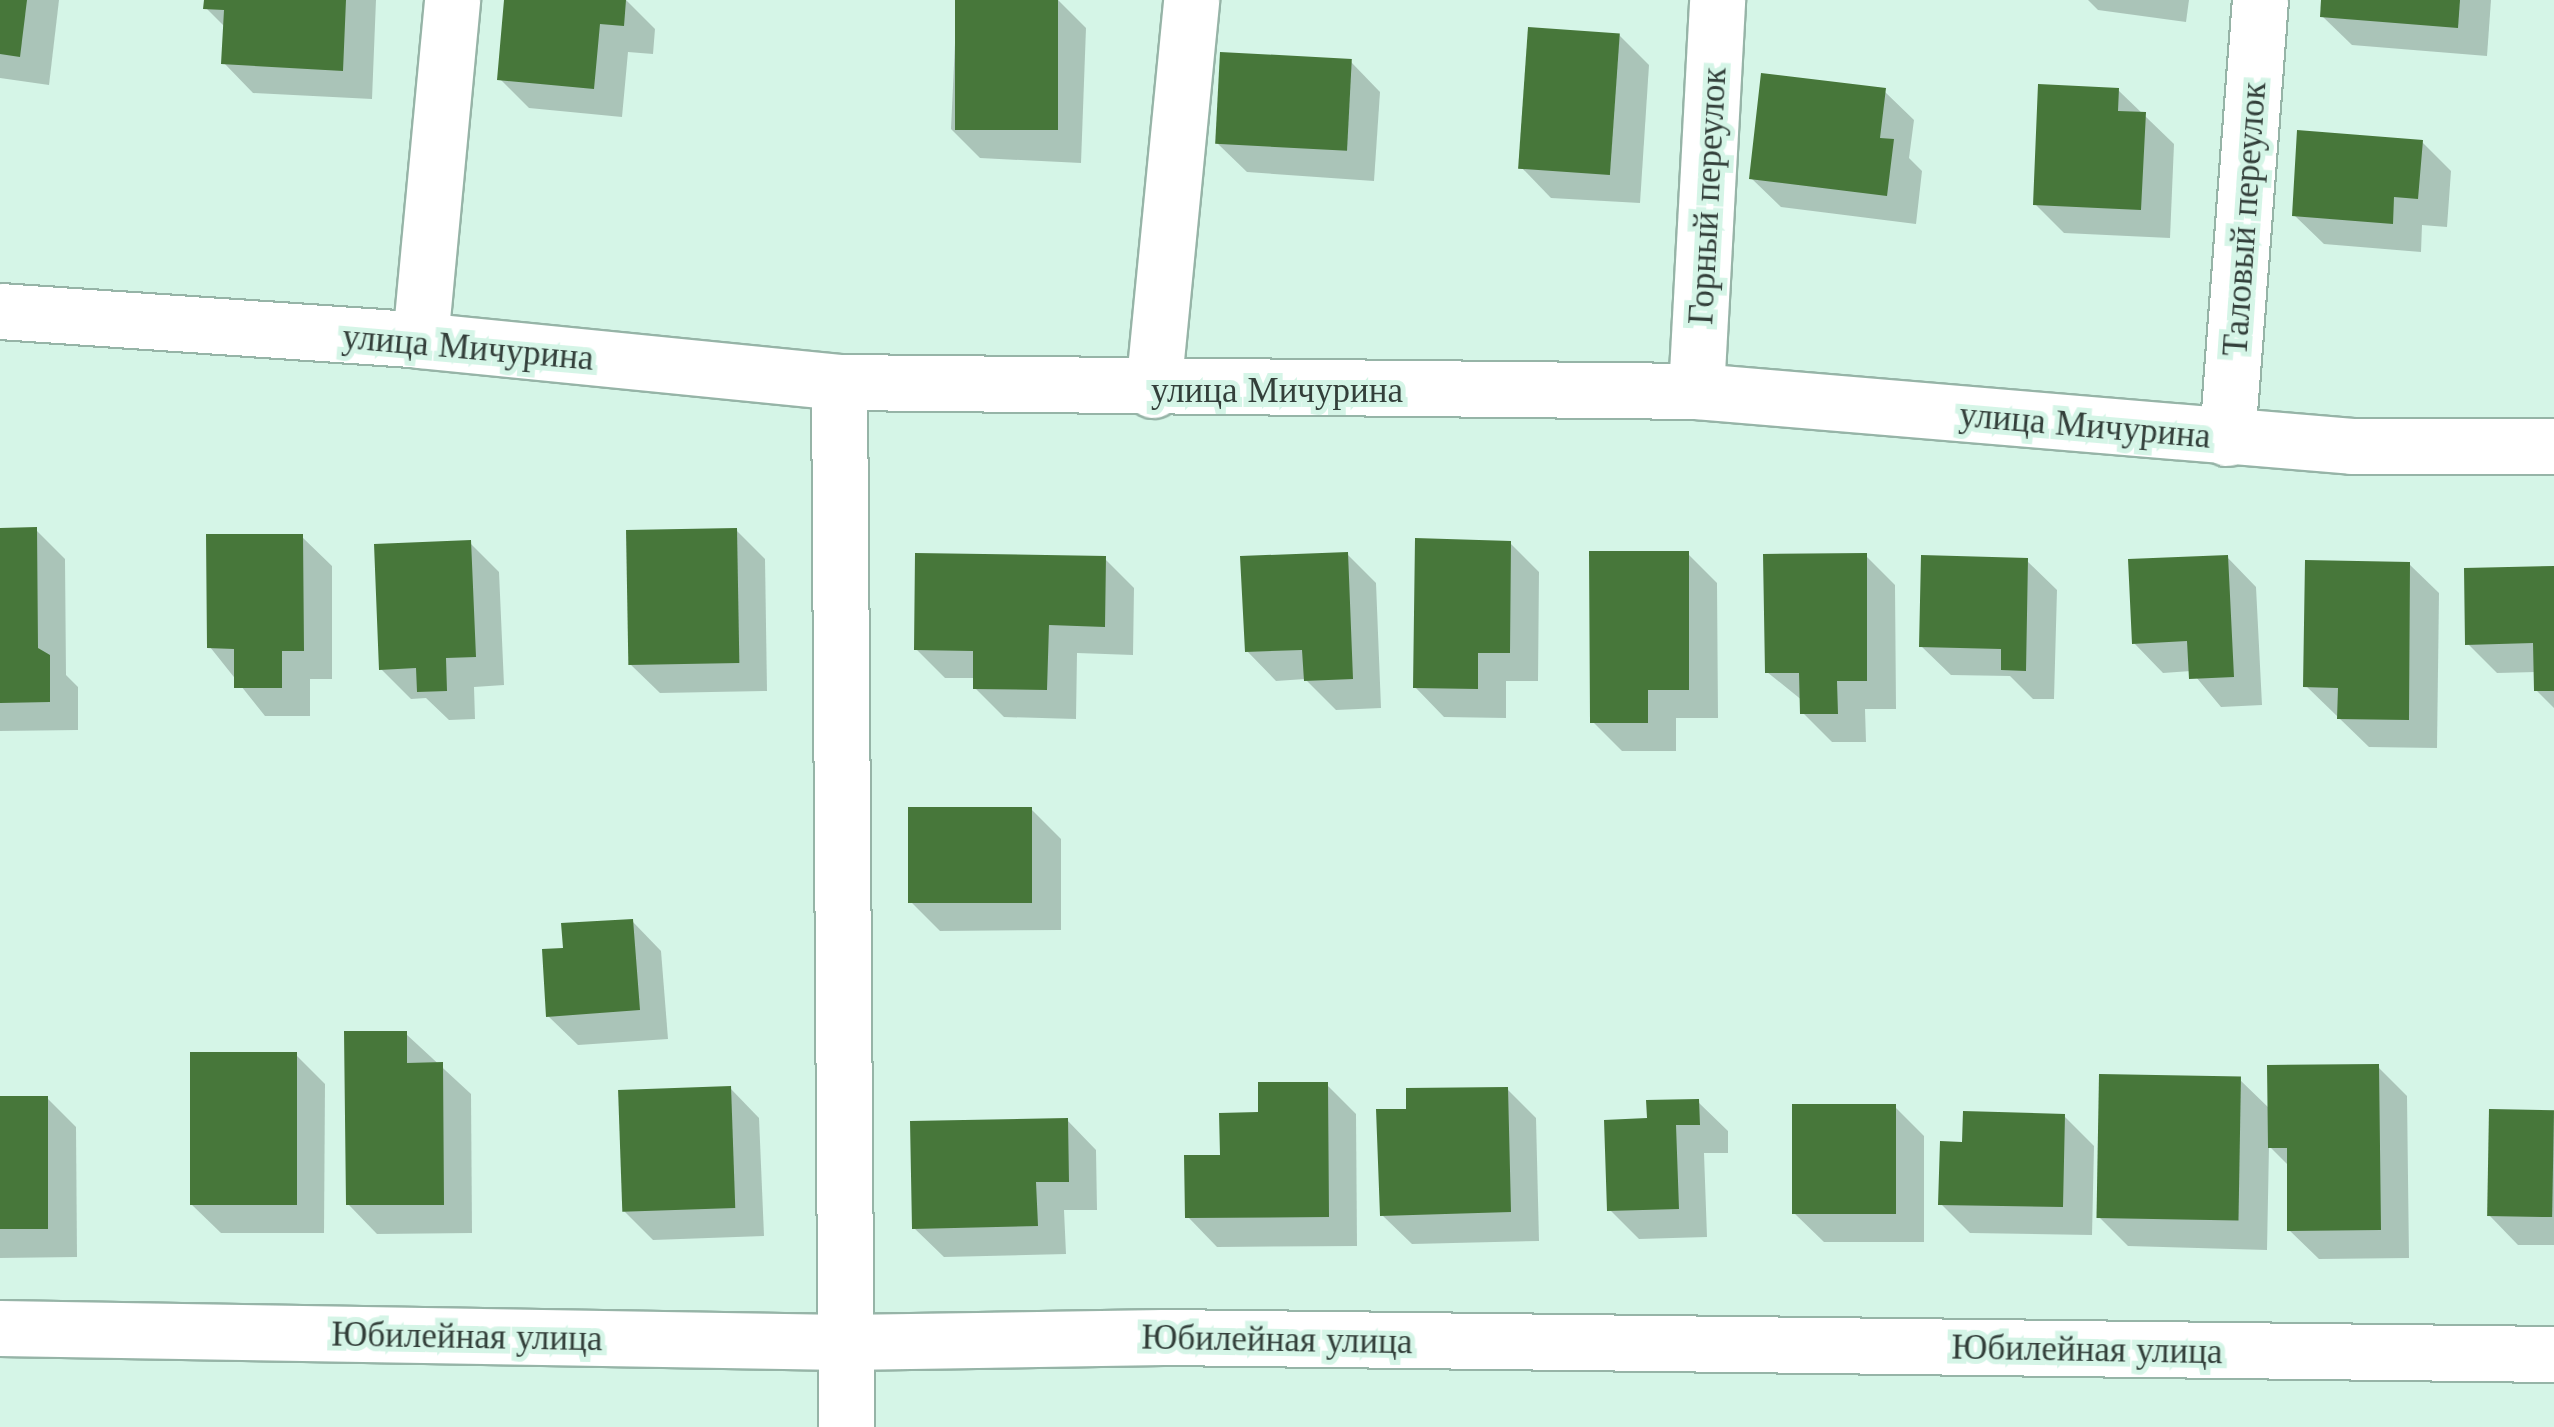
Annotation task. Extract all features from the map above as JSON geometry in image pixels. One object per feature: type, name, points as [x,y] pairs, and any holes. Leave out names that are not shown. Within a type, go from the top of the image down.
[{"type":"street","points":[[420,340],[452,0]]},
{"type":"street","points":[[1154,390],[1190,0]]},
{"type":"street","name":"Горный переулок","points":[[1696,391],[1717,0]]},
{"type":"street","name":"Таловый переулок","points":[[2227,438],[2260,0]]},
{"type":"street","name":"улица Мичурина","points":[[0,311],[420,340],[840,382],[1154,390],[1696,391],[2227,438],[2352,446],[2554,446]]},
{"type":"street","points":[[840,382],[846,1427]]},
{"type":"street","name":"Юбилейная улица","points":[[0,1328],[844,1342],[1163,1337],[2554,1354]]},
{"type":"building","points":[[0,0],[27,0],[20,57],[0,54]]},
{"type":"building","points":[[204,0],[346,0],[343,71],[221,64],[224,10],[203,9]]},
{"type":"building","points":[[504,0],[626,0],[624,26],[600,24],[594,89],[497,80]]},
{"type":"building","points":[[955,0],[1058,0],[1058,130],[955,130]]},
{"type":"building","points":[[2321,0],[2460,0],[2458,28],[2320,17]]},
{"type":"building","points":[[1528,27],[1620,33],[1610,175],[1518,169]]},
{"type":"building","points":[[1220,52],[1352,59],[1347,151],[1215,144]]},
{"type":"building","points":[[1761,73],[1886,88],[1880,138],[1894,139],[1887,196],[1749,179]]},
{"type":"building","points":[[2038,84],[2119,88],[2118,111],[2146,112],[2141,210],[2033,205]]},
{"type":"building","points":[[2297,130],[2423,140],[2418,199],[2394,197],[2393,224],[2292,216]]},
{"type":"building","points":[[37,527],[38,648],[50,655],[50,702],[0,703],[0,528]]},
{"type":"building","points":[[737,528],[739,663],[628,665],[626,530]]},
{"type":"building","points":[[206,534],[303,534],[304,651],[282,651],[282,688],[234,688],[234,649],[207,648]]},
{"type":"building","points":[[1415,538],[1511,541],[1510,653],[1478,653],[1478,689],[1413,688]]},
{"type":"building","points":[[471,540],[476,657],[446,658],[447,691],[417,692],[416,668],[379,670],[374,544]]},
{"type":"building","points":[[1589,551],[1689,551],[1689,690],[1648,690],[1648,723],[1590,723]]},
{"type":"building","points":[[1348,552],[1353,679],[1304,681],[1302,650],[1245,652],[1240,556]]},
{"type":"building","points":[[915,553],[1106,556],[1105,627],[1049,625],[1047,690],[973,689],[973,651],[914,650]]},
{"type":"building","points":[[1867,553],[1867,681],[1837,681],[1838,714],[1800,714],[1799,673],[1765,673],[1763,554]]},
{"type":"building","points":[[1921,555],[2028,558],[2026,671],[2001,670],[2001,649],[1919,647]]},
{"type":"building","points":[[2228,555],[2234,677],[2189,679],[2187,641],[2132,644],[2128,559]]},
{"type":"building","points":[[2305,560],[2410,562],[2409,720],[2337,719],[2338,688],[2303,687]]},
{"type":"building","points":[[2554,566],[2554,691],[2534,691],[2533,643],[2465,645],[2464,568]]},
{"type":"building","points":[[908,807],[1032,807],[1032,903],[908,903]]},
{"type":"building","points":[[633,919],[640,1010],[546,1017],[542,949],[563,948],[561,923]]},
{"type":"building","points":[[344,1031],[407,1031],[407,1063],[443,1062],[444,1205],[346,1205]]},
{"type":"building","points":[[190,1052],[297,1052],[297,1205],[190,1205]]},
{"type":"building","points":[[2379,1064],[2381,1230],[2287,1231],[2287,1148],[2268,1148],[2267,1065]]},
{"type":"building","points":[[2099,1074],[2241,1076],[2238,1220],[2096,1218]]},
{"type":"building","points":[[1258,1082],[1328,1082],[1329,1217],[1185,1218],[1184,1155],[1220,1155],[1219,1113],[1258,1112]]},
{"type":"building","points":[[731,1086],[735,1208],[622,1212],[618,1090]]},
{"type":"building","points":[[1508,1087],[1511,1212],[1380,1216],[1376,1109],[1406,1109],[1406,1088]]},
{"type":"building","points":[[0,1096],[48,1096],[48,1229],[0,1229]]},
{"type":"building","points":[[1699,1099],[1700,1125],[1676,1125],[1679,1209],[1607,1211],[1604,1120],[1647,1118],[1646,1100]]},
{"type":"building","points":[[1792,1104],[1896,1104],[1896,1214],[1792,1214]]},
{"type":"building","points":[[2489,1109],[2554,1110],[2552,1217],[2487,1216]]},
{"type":"building","points":[[1963,1111],[2065,1114],[2063,1207],[1938,1205],[1940,1141],[1962,1142]]},
{"type":"building","points":[[1068,1118],[1069,1182],[1036,1182],[1038,1226],[912,1229],[910,1121]]}]
